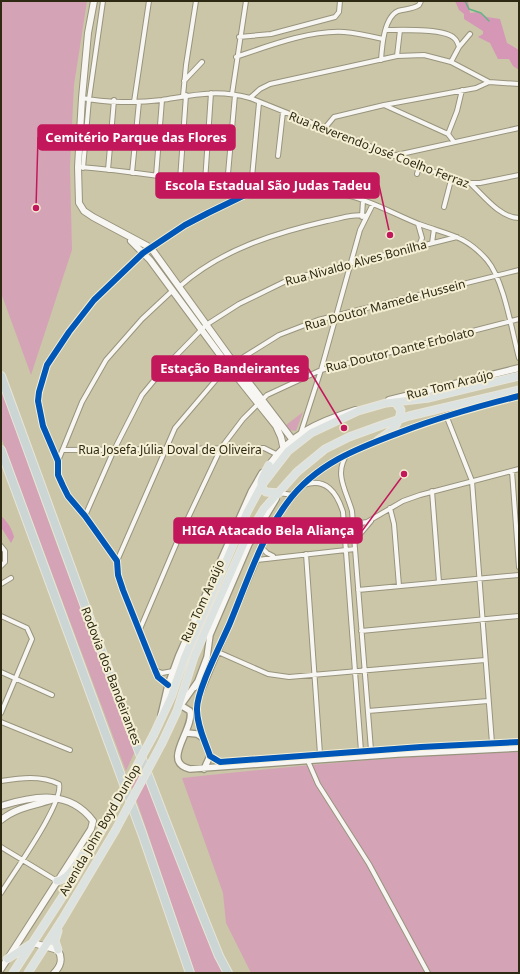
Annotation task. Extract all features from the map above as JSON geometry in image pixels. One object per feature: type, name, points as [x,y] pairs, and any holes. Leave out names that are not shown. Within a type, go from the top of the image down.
[{"type":"highway","name":"Rodovia dos Bandeirantes","points":[[1,376],[170,832],[216,948],[228,973]]},
{"type":"highway","name":"Rodovia dos Bandeirantes","points":[[1,450],[142,833],[190,973]]},
{"type":"main road","points":[[94,1],[88,33],[86,99],[80,168],[79,203],[84,211],[93,217],[126,236],[151,248],[234,363],[263,398],[292,439]]},
{"type":"main road","points":[[126,236],[144,253],[229,367],[280,432],[283,446]]},
{"type":"main road","name":"Rua Tom Araújo","points":[[384,403],[519,368]]},
{"type":"main road","name":"Avenida John Boyd Dunlop","points":[[13,973],[93,846],[154,734],[172,695],[184,659],[247,512],[261,486],[288,451],[323,426],[350,413],[384,403],[423,400],[519,376]]},
{"type":"main road","name":"Avenida John Boyd Dunlop","points":[[28,973],[115,832],[162,743],[180,708],[194,657],[245,541],[259,516],[278,493],[296,472],[325,449],[349,437],[398,420],[519,390]]},
{"type":"main road","points":[[378,440],[392,431],[398,420],[401,410],[395,402]]},
{"type":"main road","points":[[278,493],[266,492],[261,486],[261,480],[269,464],[283,446],[301,432],[315,424],[350,413]]},
{"type":"main road","points":[[1,969],[4,957],[91,830],[92,821],[82,810],[74,805],[57,799],[38,797],[1,807],[8,815]]},
{"type":"main road","points":[[1,820],[8,815],[36,803],[57,799]]},
{"type":"main road","points":[[57,881],[62,879],[85,852],[93,846]]},
{"type":"main road","points":[[54,973],[59,968],[61,960],[55,944],[55,938],[62,920]]},
{"type":"main road","points":[[4,957],[33,943],[58,950]]},
{"type":"street","points":[[86,99],[103,1]]},
{"type":"street","points":[[132,173],[136,102],[149,1]]},
{"type":"street","points":[[180,180],[184,82],[196,1]]},
{"type":"street","points":[[232,200],[227,185],[236,57],[246,1]]},
{"type":"street","points":[[239,37],[271,34],[335,17],[339,12],[340,1]]},
{"type":"street","points":[[381,60],[383,39],[392,15],[417,7],[421,1]]},
{"type":"street","points":[[386,30],[429,31],[448,34],[455,39],[459,46]]},
{"type":"street","points":[[397,56],[400,30]]},
{"type":"street","points":[[236,57],[272,45],[315,35],[342,32],[383,39]]},
{"type":"street","points":[[451,62],[459,46],[470,34]]},
{"type":"street","points":[[250,98],[260,89],[270,84],[397,56],[424,55],[451,62],[489,82],[519,84]]},
{"type":"street","points":[[184,82],[202,62]]},
{"type":"street","points":[[324,129],[334,117],[384,105],[476,88],[489,82]]},
{"type":"street","points":[[448,134],[457,111],[462,90]]},
{"type":"street","points":[[204,182],[211,93]]},
{"type":"street","name":"Rua Reverendo José Coelho Ferraz","points":[[86,99],[136,102],[162,100],[184,95],[211,93],[250,98],[451,180],[470,183],[497,208],[507,215],[519,218]]},
{"type":"street","points":[[108,170],[114,100]]},
{"type":"street","points":[[156,176],[162,100]]},
{"type":"street","points":[[245,195],[251,188],[259,102]]},
{"type":"street","points":[[384,105],[448,134],[454,142]]},
{"type":"street","points":[[278,156],[283,112]]},
{"type":"street","points":[[391,156],[519,128]]},
{"type":"street","points":[[417,174],[419,167]]},
{"type":"street","points":[[80,168],[108,170],[251,188],[329,192],[363,200],[418,224],[468,241],[488,261],[497,275],[519,358]]},
{"type":"street","points":[[470,183],[480,183],[519,175]]},
{"type":"street","points":[[444,207],[451,180]]},
{"type":"street","points":[[58,462],[43,426],[40,412],[39,392],[44,374],[57,349],[94,300],[144,253],[185,226],[232,200],[273,188]]},
{"type":"street","points":[[301,432],[321,370],[334,318],[362,226],[364,216],[363,200]]},
{"type":"street","points":[[179,287],[220,258],[263,239],[291,229],[364,216],[373,204]]},
{"type":"street","points":[[418,224],[422,238],[419,246]]},
{"type":"street","points":[[432,243],[434,229]]},
{"type":"street","name":"Rua Nivaldo Alves Bonilha","points":[[85,516],[114,450],[142,395],[166,366],[206,325],[239,304],[284,282],[458,237]]},
{"type":"street","name":"Rua Doutor Mamede Hussein","points":[[234,363],[279,335],[318,320],[334,318],[519,270]]},
{"type":"street","points":[[117,561],[85,516],[68,496],[58,476],[58,462],[82,402],[106,360],[142,319],[172,291]]},
{"type":"street","name":"Rua Doutor Dante Erbolato","points":[[140,629],[180,535],[221,448],[238,425],[263,398],[278,388],[321,370],[519,319]]},
{"type":"street","points":[[168,685],[158,677],[155,670],[118,575],[117,561],[175,428],[229,367]]},
{"type":"street","points":[[519,396],[446,415],[349,452],[324,467],[302,486],[293,495],[273,524],[207,675],[197,707],[203,738],[210,756],[220,762],[371,750],[519,742]]},
{"type":"street","points":[[446,415],[472,481],[492,743]]},
{"type":"street","name":"Rua Josefa Júlia Doval de Oliveira","points":[[63,450],[264,448],[276,454]]},
{"type":"street","points":[[349,452],[343,459],[340,473],[352,511],[371,750]]},
{"type":"street","name":"Rua Tom Araújo","points":[[160,721],[168,685],[173,671],[251,492],[269,464]]},
{"type":"street","points":[[344,528],[373,519],[403,501],[519,469]]},
{"type":"street","points":[[512,471],[519,567]]},
{"type":"street","points":[[302,486],[318,483],[328,486],[334,491],[342,508],[361,751]]},
{"type":"street","points":[[432,492],[439,582]]},
{"type":"street","points":[[195,688],[207,657],[210,635],[250,544],[278,493],[293,495]]},
{"type":"street","points":[[390,508],[394,524],[399,586]]},
{"type":"street","points":[[354,541],[373,519]]},
{"type":"street","points":[[1,546],[5,557],[5,562],[1,566]]},
{"type":"street","points":[[262,548],[271,556],[277,557]]},
{"type":"street","points":[[257,560],[355,549]]},
{"type":"street","points":[[306,554],[320,754]]},
{"type":"street","points":[[358,590],[519,575]]},
{"type":"street","points":[[1,584],[11,578]]},
{"type":"street","points":[[1,616],[27,628],[32,638],[31,645],[1,713]]},
{"type":"street","points":[[361,630],[519,616]]},
{"type":"street","points":[[218,652],[278,677],[485,660]]},
{"type":"street","points":[[155,670],[162,673],[173,671]]},
{"type":"street","points":[[1,672],[52,695]]},
{"type":"street","points":[[180,708],[207,675]]},
{"type":"street","points":[[368,711],[488,701]]},
{"type":"street","points":[[180,708],[187,708],[191,716],[186,733],[178,748],[177,757],[179,762],[186,768],[204,769],[398,754],[519,748]]},
{"type":"street","points":[[1,722],[70,750]]},
{"type":"street","points":[[186,733],[197,734],[203,738]]},
{"type":"street","points":[[459,745],[478,750]]},
{"type":"street","points":[[204,769],[210,756]]},
{"type":"street","points":[[308,762],[318,784],[368,864],[428,973]]},
{"type":"street","points":[[1,781],[33,778],[53,781],[59,784],[60,788],[54,810],[1,893]]},
{"type":"street","points":[[1,847],[57,881]]},
{"type":"shaded area","points":[[1,1],[87,1],[74,85],[70,166],[72,250],[31,375],[1,293]]},
{"type":"shaded area","points":[[455,1],[468,1],[470,13],[478,12],[487,17],[500,19],[507,43],[519,50],[519,70],[513,66],[509,59],[498,59],[490,43],[478,37],[483,34],[483,31],[464,19],[464,14],[459,10]]},
{"type":"shaded area","points":[[1,389],[57,545],[135,751],[126,771],[1,437]]},
{"type":"shaded area","points":[[303,412],[296,431],[289,430],[286,425]]},
{"type":"shaded area","points":[[1,516],[8,523],[12,531],[14,537],[11,543],[1,527]]},
{"type":"shaded area","points":[[519,752],[519,973],[251,973],[226,923],[223,893],[182,778],[350,762],[477,753]]},
{"type":"shaded area","points":[[141,766],[198,918],[222,973],[195,973],[131,784]]},
{"type":"waterway","points":[[465,1],[469,9],[481,13],[489,21]]},
{"type":"cycle path","points":[[168,685],[158,677],[155,670],[123,590],[118,575],[117,561],[85,516],[68,496],[58,475],[58,461],[43,426],[38,401],[39,392],[47,365],[69,332],[94,300],[143,253],[185,225],[208,213],[245,195],[273,188]]},
{"type":"cycle path","points":[[519,396],[445,417],[369,444],[338,459],[298,489],[278,517],[262,546],[230,623],[210,666],[201,691],[197,710],[200,728],[210,756],[220,762],[421,747],[519,742]]},
{"type":"place","name":"Cemitério Parque das Flores","points":[[36,208]]},
{"type":"place","name":"Escola Estadual São Judas Tadeu","points":[[390,235]]},
{"type":"place","name":"Estação Bandeirantes","points":[[344,428]]},
{"type":"place","name":"HIGA Atacado Bela Aliança","points":[[404,474]]}]
